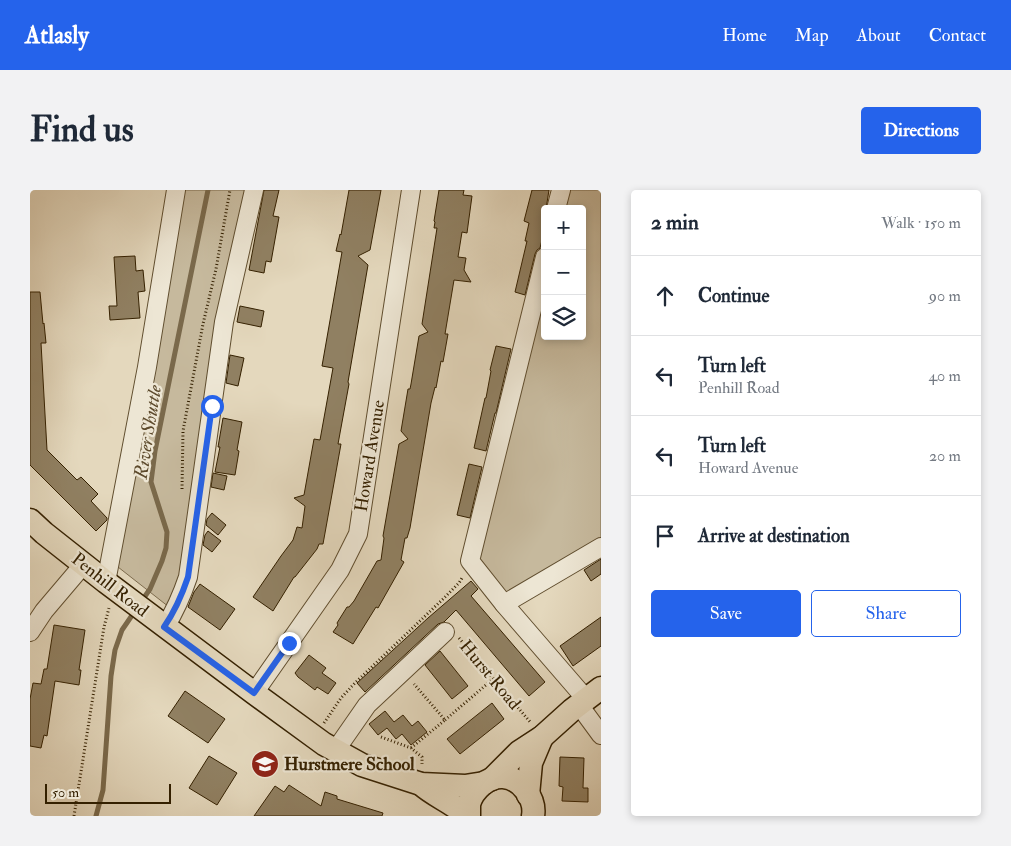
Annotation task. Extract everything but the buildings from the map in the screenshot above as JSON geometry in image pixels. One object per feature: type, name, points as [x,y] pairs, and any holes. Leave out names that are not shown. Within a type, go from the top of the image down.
[{"type":"main road","name":"Penhill Road","points":[[30,520],[83,565],[254,693],[336,751],[362,765],[465,786],[488,781]]},
{"type":"main road","points":[[468,816],[469,804],[474,794],[519,752],[542,737],[589,697]]},
{"type":"main road","points":[[534,808],[531,763],[542,737]]},
{"type":"main road","name":"Penhill Road","points":[[421,776],[435,795],[454,805],[468,816]]},
{"type":"main road","points":[[488,781],[500,777],[508,778],[519,784],[534,808]]},
{"type":"street","points":[[106,582],[147,367],[176,190]]},
{"type":"street","points":[[156,620],[173,615],[188,577],[224,322],[254,190]]},
{"type":"street","name":"Howard Avenue","points":[[254,693],[340,570],[358,534],[411,190]]},
{"type":"street","points":[[557,205],[561,190]]},
{"type":"street","points":[[541,273],[470,561],[504,604],[589,697],[601,735]]},
{"type":"street","points":[[504,604],[601,547]]},
{"type":"street","points":[[30,632],[44,611],[83,565]]},
{"type":"street","points":[[336,751],[367,705],[403,671],[450,633]]},
{"type":"path","points":[[315,737],[341,698],[355,683],[459,583],[470,561]]},
{"type":"path","points":[[74,816],[104,627],[109,607],[106,582]]},
{"type":"path","name":"Hurst Road","points":[[450,633],[493,679],[542,737]]},
{"type":"path","points":[[403,671],[445,720]]},
{"type":"path","points":[[411,748],[493,679]]},
{"type":"path","points":[[381,737],[411,748],[422,758],[421,776]]},
{"type":"shaded area","points":[[177,190],[248,190],[183,566],[169,607],[111,563]]},
{"type":"shaded area","points":[[567,190],[601,190],[601,540],[505,593],[476,555],[541,296],[541,340],[586,340],[586,205],[564,205]]},
{"type":"waterway","name":"River Shuttle","points":[[141,602],[150,589],[166,548],[167,532],[151,482],[155,451],[208,190]]},
{"type":"waterway","name":"River Shuttle","points":[[96,816],[103,790],[111,676],[115,650],[122,630],[135,611]]},
{"type":"place","name":"Hurstmere School","points":[[265,764]]},
{"type":"route","points":[[212,406],[188,577],[173,615],[164,627],[254,693],[289,643]]}]
